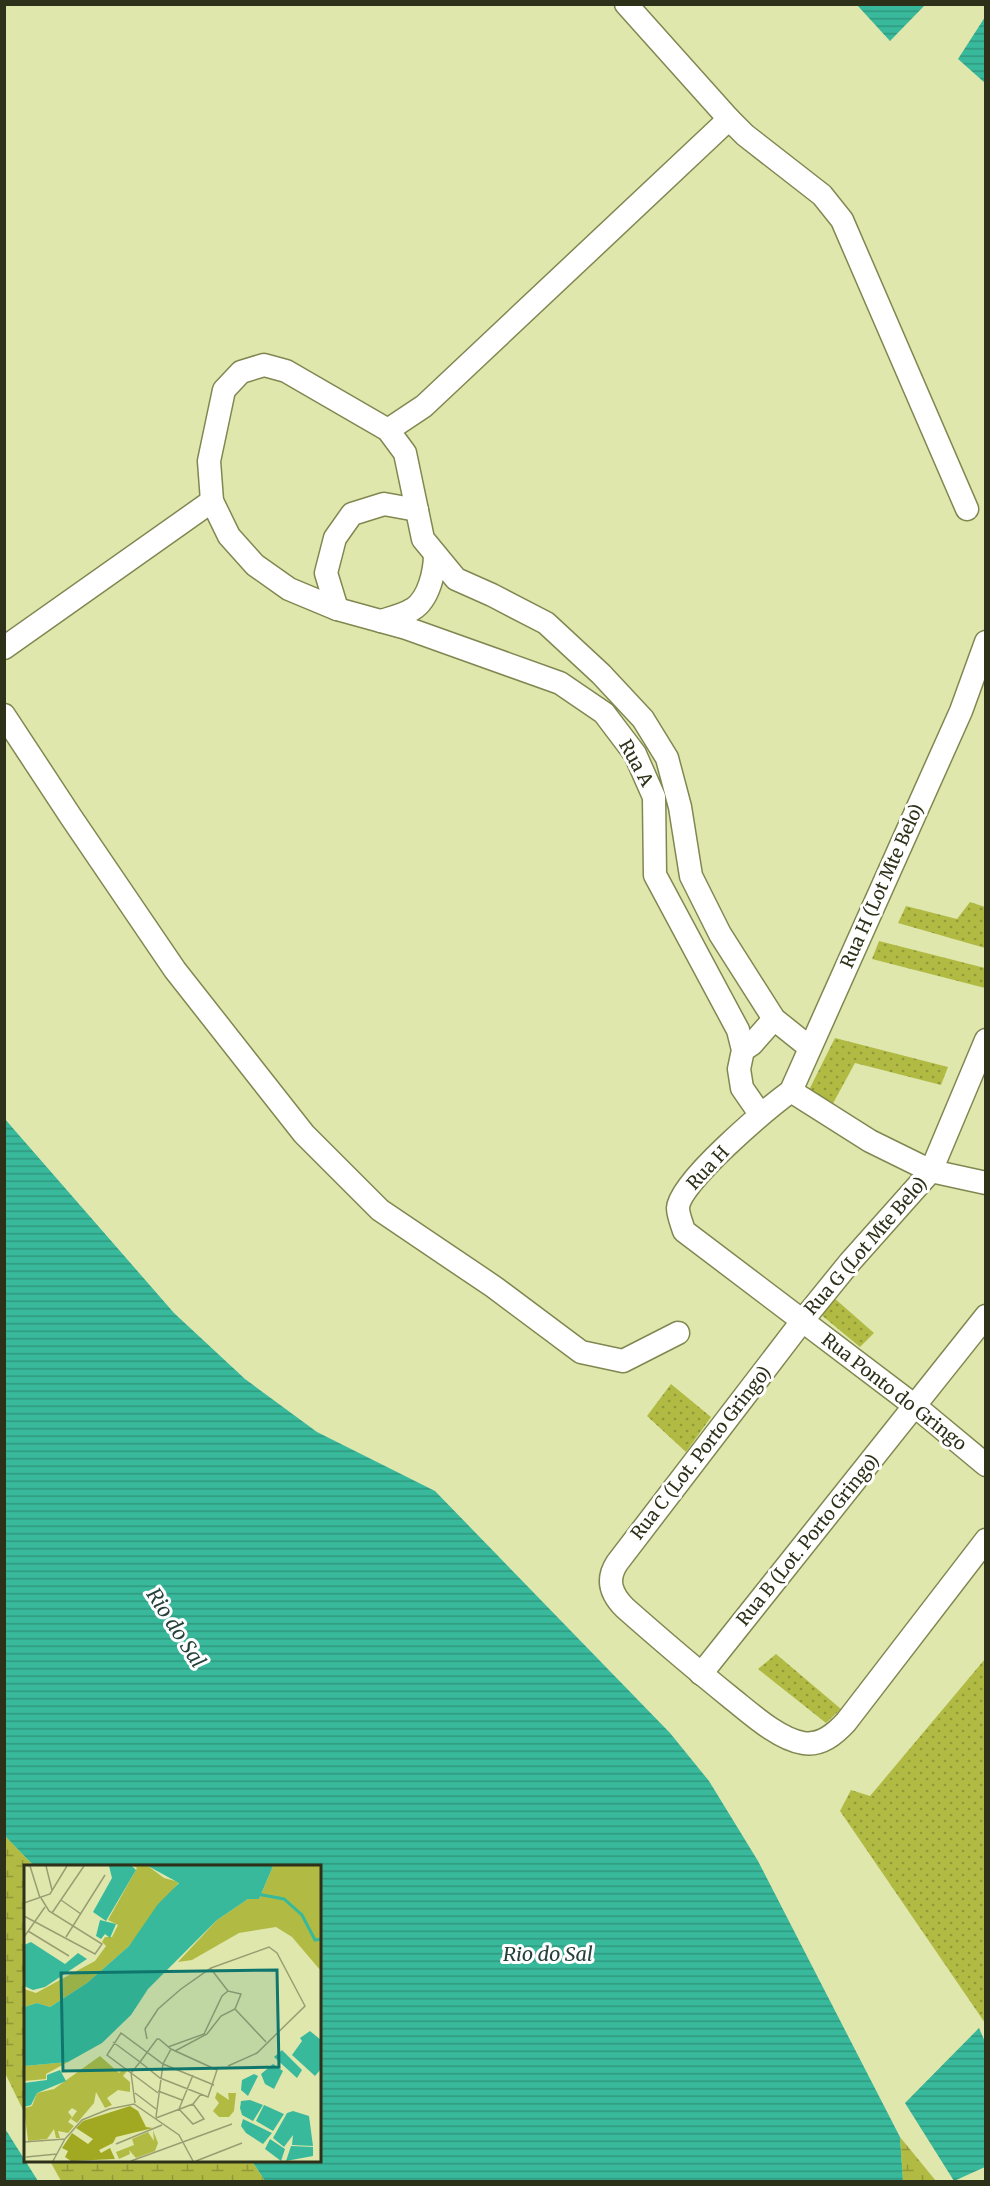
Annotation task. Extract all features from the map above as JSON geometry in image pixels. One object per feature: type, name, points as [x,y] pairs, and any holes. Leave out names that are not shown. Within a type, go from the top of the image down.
[{"type":"street","points":[[626,4],[729,119],[745,135],[822,195],[842,220],[967,509]]},
{"type":"street","points":[[4,648],[212,501],[209,461],[218,416],[224,390],[241,372],[264,365],[286,371],[388,430],[424,406],[729,119]]},
{"type":"street","name":"Rua A","points":[[388,430],[405,453],[423,540],[456,579],[546,623],[601,674],[643,719],[667,758],[680,807],[691,876],[720,934],[774,1019],[809,1047]]},
{"type":"street","name":"Rua A","points":[[212,501],[229,536],[255,565],[290,590],[337,609],[381,621],[560,683],[604,714],[635,754],[654,797],[655,875],[738,1029],[743,1050],[739,1069],[742,1088],[760,1114]]},
{"type":"street","points":[[337,609],[326,573],[335,538],[352,514],[384,504],[417,510]]},
{"type":"street","points":[[381,621],[414,609],[429,588],[435,567],[435,554]]},
{"type":"street","points":[[429,588],[456,579]]},
{"type":"street","points":[[414,609],[437,640]]},
{"type":"street","name":"Rua H (Lot Mte Belo)","points":[[760,1114],[790,1091],[961,711],[985,644]]},
{"type":"street","points":[[4,715],[175,970],[304,1134],[380,1210],[494,1287],[580,1352],[623,1361],[678,1333]]},
{"type":"street","points":[[743,1050],[752,1044],[774,1019]]},
{"type":"street","name":"Rua G (Lot Mte Belo)","points":[[803,1320],[850,1262],[931,1171],[986,1040]]},
{"type":"street","points":[[790,1091],[870,1141],[931,1171],[986,1183]]},
{"type":"street","name":"Rua H","points":[[684,1231],[678,1207],[688,1185],[760,1114]]},
{"type":"street","name":"Rua Ponto do Gringo","points":[[684,1231],[915,1406],[986,1465]]},
{"type":"street","name":"Rua B (Lot. Porto Gringo)","points":[[701,1674],[986,1316]]},
{"type":"street","name":"Rua C (Lot. Porto Gringo)","points":[[701,1674],[625,1608],[612,1590],[611,1576],[617,1563],[803,1320]]},
{"type":"street","points":[[701,1674],[751,1714],[795,1741],[813,1743],[835,1734],[986,1540]]},
{"type":"green space","points":[[970,902],[985,907],[985,948],[898,923],[906,906],[957,919]]},
{"type":"green space","points":[[879,941],[985,968],[985,988],[872,959]]},
{"type":"green space","points":[[835,1038],[948,1067],[941,1085],[855,1063],[830,1109],[807,1094]]},
{"type":"green space","points":[[833,1297],[874,1333],[860,1347],[819,1313]]},
{"type":"green space","points":[[671,1384],[711,1417],[686,1452],[647,1416]]},
{"type":"green space","points":[[776,1654],[841,1709],[826,1723],[758,1669]]},
{"type":"green space","points":[[985,1659],[985,2023],[840,1811],[851,1790],[870,1796]]},
{"type":"green space","points":[[5,1836],[33,1865],[24,1865],[24,2112],[5,2073]]},
{"type":"green space","points":[[900,2137],[936,2181],[903,2181]]},
{"type":"green space","points":[[51,2162],[253,2162],[265,2181],[61,2181]]},
{"type":"water","points":[[857,5],[925,5],[890,41]]},
{"type":"water","points":[[985,17],[985,83],[958,59]]},
{"type":"water","name":"Rio do Sal","points":[[4,1118],[174,1313],[245,1379],[317,1432],[435,1491],[670,1733],[709,1781],[758,1861],[900,2137],[903,2181],[265,2181],[253,2162],[321,2162],[321,1865],[33,1865],[5,1836]]},
{"type":"water","points":[[979,2028],[986,2044],[985,2167],[954,2181],[905,2103]]},
{"type":"water","points":[[4,2127],[38,2181],[5,2181]]}]
